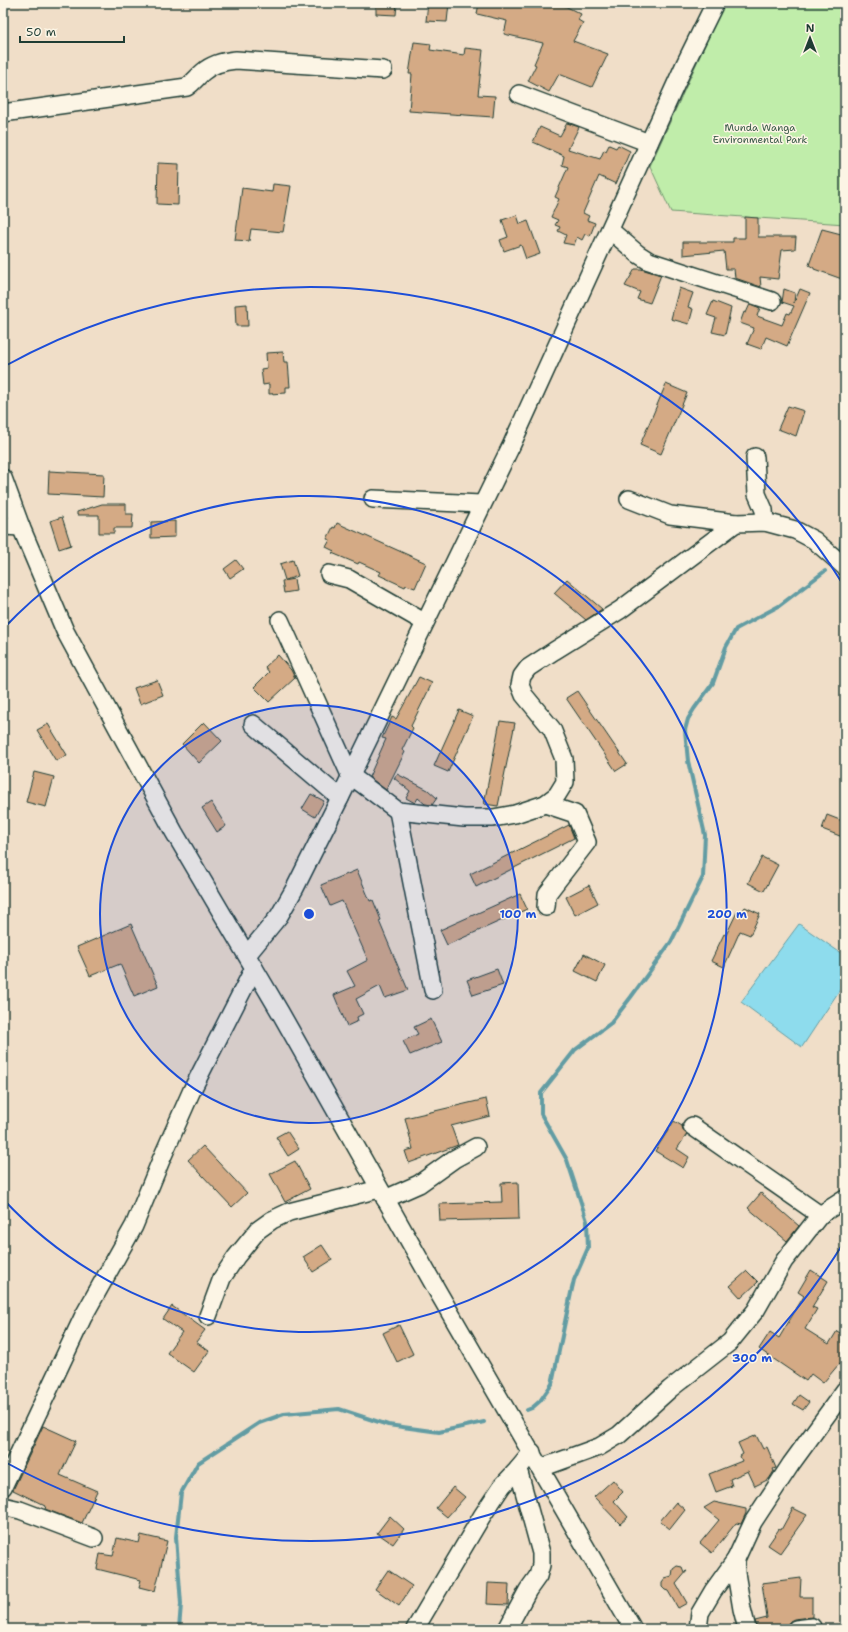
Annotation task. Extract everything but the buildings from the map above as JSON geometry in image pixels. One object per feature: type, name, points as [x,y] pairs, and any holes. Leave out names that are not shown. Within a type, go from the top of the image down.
[{"type":"street","points":[[3,1487],[83,1317],[134,1226],[163,1154],[250,962],[291,895],[340,798],[481,504],[512,444],[649,143],[715,3]]},
{"type":"street","points":[[3,113],[187,87],[195,82],[203,72],[212,66],[223,62],[236,60],[383,70]]},
{"type":"street","points":[[519,94],[649,143]]},
{"type":"street","points":[[610,230],[638,254],[649,261],[772,301]]},
{"type":"street","points":[[755,456],[757,494],[764,510],[764,522]]},
{"type":"street","points":[[3,478],[21,527],[65,631],[174,832],[280,1012],[382,1194],[634,1629]]},
{"type":"street","points":[[372,499],[481,504]]},
{"type":"street","points":[[629,499],[670,514],[736,523],[764,522],[795,530],[814,540],[845,568]]},
{"type":"street","points":[[280,620],[350,775],[398,811],[464,818],[493,818],[515,814],[545,804],[557,795],[565,782],[564,759],[552,729],[524,695],[520,685],[522,676],[528,668],[620,610],[736,523]]},
{"type":"street","points":[[3,526],[21,527]]},
{"type":"street","points":[[330,574],[349,579],[424,622]]},
{"type":"street","points":[[253,724],[340,798]]},
{"type":"street","points":[[545,804],[575,814],[587,842],[547,894],[546,907]]},
{"type":"street","points":[[398,811],[433,990]]},
{"type":"street","points":[[692,1126],[820,1214]]},
{"type":"street","points":[[208,1316],[222,1278],[236,1257],[258,1230],[272,1220],[289,1212],[382,1194],[419,1184],[454,1159],[476,1147]]},
{"type":"street","points":[[541,1468],[599,1447],[619,1435],[670,1389],[730,1342],[756,1310],[784,1261],[820,1214],[845,1199]]},
{"type":"street","points":[[698,1629],[700,1613],[713,1591],[736,1559],[753,1522],[791,1464],[845,1390]]},
{"type":"street","points":[[415,1629],[482,1516],[502,1486],[532,1452]]},
{"type":"street","points":[[507,1629],[528,1590],[538,1576],[541,1565],[541,1553],[518,1469]]},
{"type":"street","points":[[3,1506],[20,1510],[94,1538]]},
{"type":"street","points":[[736,1559],[736,1573],[742,1610],[748,1629]]},
{"type":"green space","name":"Munda Wanga Environmental Park","points":[[724,3],[845,3],[845,224],[671,212],[650,166]]},
{"type":"water","points":[[799,924],[845,956],[845,982],[802,1047],[741,1002]]},
{"type":"waterway","points":[[840,554],[843,526],[845,524]]},
{"type":"waterway","points":[[527,1410],[532,1408],[540,1401],[552,1384],[574,1280],[588,1248],[587,1221],[567,1160],[541,1114],[541,1093],[575,1050],[611,1023],[631,997],[671,942],[703,877],[705,835],[688,761],[685,730],[688,719],[713,683],[726,647],[736,629],[779,606],[825,571]]},
{"type":"waterway","points":[[179,1629],[181,1604],[176,1537],[181,1493],[198,1463],[259,1423],[284,1414],[339,1409],[388,1425],[439,1432],[484,1422]]}]
